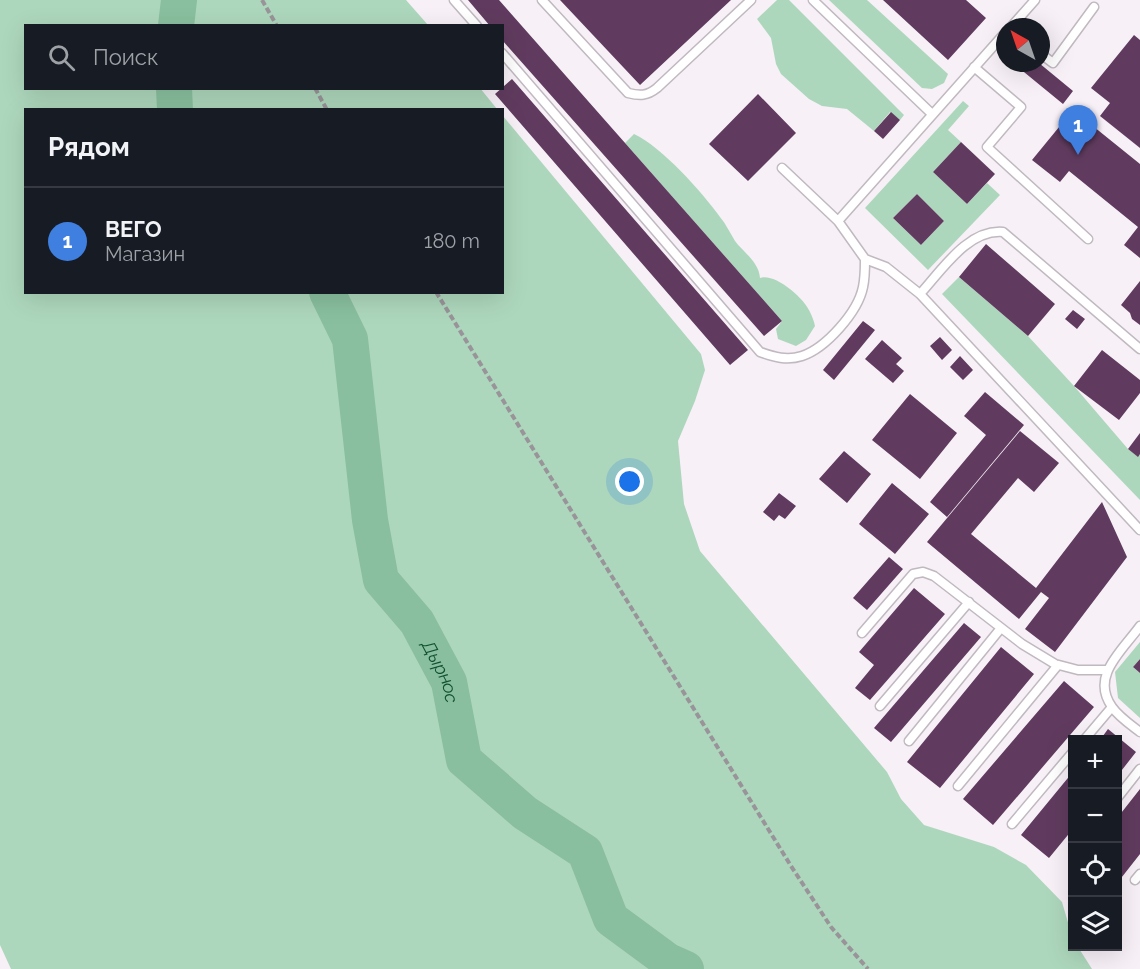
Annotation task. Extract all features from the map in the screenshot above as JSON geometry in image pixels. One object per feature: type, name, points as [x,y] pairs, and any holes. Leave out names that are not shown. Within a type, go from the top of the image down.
[{"type":"lane","points":[[454,0],[475,24]]},
{"type":"lane","points":[[542,0],[628,93],[639,96],[648,95],[657,88],[751,0]]},
{"type":"lane","points":[[813,0],[932,114]]},
{"type":"lane","points":[[1019,18],[1035,0]]},
{"type":"lane","points":[[1050,61],[1053,63],[1094,7]]},
{"type":"lane","points":[[838,220],[996,43]]},
{"type":"lane","points":[[504,55],[760,352],[780,358],[800,357],[816,350],[838,329],[855,308],[863,287],[865,259]]},
{"type":"lane","points":[[974,67],[1021,107],[987,147],[1088,239]]},
{"type":"lane","points":[[782,168],[838,220],[865,259],[886,267],[920,294],[1140,530]]},
{"type":"lane","points":[[920,294],[975,238],[991,231],[1003,232],[1140,349]]},
{"type":"lane","points":[[862,633],[913,574],[923,572],[934,576],[1022,644],[1058,665],[1078,670],[1107,670]]},
{"type":"lane","points":[[880,706],[969,602]]},
{"type":"lane","points":[[1140,626],[1107,670],[1103,682],[1105,696],[1112,707],[1140,732]]},
{"type":"lane","points":[[909,741],[1001,628]]},
{"type":"lane","points":[[958,786],[1058,665]]},
{"type":"lane","points":[[1088,735],[1112,707]]},
{"type":"lane","points":[[1012,824],[1068,758]]},
{"type":"lane","points":[[1122,792],[1140,769]]},
{"type":"path","points":[[262,0],[276,24]]},
{"type":"path","points":[[316,90],[326,108]]},
{"type":"path","points":[[437,294],[791,866],[831,927],[868,969]]},
{"type":"green space","points":[[0,0],[406,0],[427,24],[24,24],[24,90],[482,90],[496,108],[24,108],[24,294],[504,294],[504,117],[701,354],[705,370],[678,441],[684,504],[700,551],[887,772],[901,799],[924,825],[994,847],[1026,865],[1062,902],[1068,922],[1068,951],[1081,951],[1092,969],[11,969],[0,945]]},
{"type":"green space","points":[[777,0],[789,0],[904,115],[900,120],[890,112],[874,131],[847,109],[822,106],[809,99],[781,74],[776,64],[771,38],[757,19]]},
{"type":"green space","points":[[829,0],[867,0],[948,74],[944,83],[932,89],[922,88]]},
{"type":"green space","points":[[963,101],[969,106],[948,130],[961,142],[933,172],[967,204],[987,183],[1000,195],[928,270],[865,208]],"holes":[[[917,194],[944,221],[921,245],[893,218]]]},
{"type":"green space","points":[[634,134],[669,159],[703,195],[735,241],[754,262],[760,278],[766,277],[781,283],[802,300],[815,326],[806,340],[796,346],[778,339],[776,329],[782,321],[625,143]]},
{"type":"green space","points":[[959,277],[1028,336],[1128,449],[1137,456],[1140,454],[1140,500],[942,294]]},
{"type":"green space","points":[[1140,642],[1140,659],[1133,667],[1140,673],[1140,718],[1118,698],[1115,672]]},
{"type":"building","points":[[468,0],[499,0],[782,321],[764,336],[504,42],[504,24],[488,24]]},
{"type":"building","points":[[560,0],[731,0],[640,85]]},
{"type":"building","points":[[883,0],[966,0],[986,18],[948,60]]},
{"type":"building","points":[[1134,35],[1140,40],[1140,148],[1100,116],[1110,103],[1091,88]]},
{"type":"building","points":[[1024,72],[1050,72],[1073,91],[1063,104]]},
{"type":"building","points":[[512,79],[748,350],[730,365],[495,94],[500,90],[504,90],[504,86]]},
{"type":"building","points":[[758,94],[796,133],[748,181],[709,144]]},
{"type":"building","points":[[1073,110],[1140,164],[1140,258],[1124,245],[1138,227],[1069,171],[1060,182],[1032,160]]},
{"type":"building","points":[[891,112],[900,120],[883,139],[874,131]]},
{"type":"building","points":[[961,142],[995,174],[967,204],[933,172]]},
{"type":"building","points":[[917,194],[944,221],[921,245],[893,218]]},
{"type":"building","points":[[986,244],[1055,304],[1028,336],[959,277]]},
{"type":"building","points":[[1140,281],[1140,325],[1121,305]]},
{"type":"building","points":[[1073,310],[1085,319],[1077,329],[1065,319]]},
{"type":"building","points":[[863,321],[875,330],[834,380],[823,370]]},
{"type":"building","points":[[940,337],[952,350],[942,360],[930,346]]},
{"type":"building","points":[[882,340],[902,358],[896,364],[904,371],[893,383],[865,359]]},
{"type":"building","points":[[1102,350],[1140,380],[1140,393],[1119,420],[1074,386]]},
{"type":"building","points":[[960,356],[973,370],[963,380],[950,367]]},
{"type":"building","points":[[985,392],[1024,425],[947,517],[930,502],[986,435],[964,416]]},
{"type":"building","points":[[910,394],[957,433],[920,479],[872,440]]},
{"type":"building","points":[[1020,431],[1059,463],[1034,492],[1018,478],[971,534],[1036,588],[1102,502],[1127,557],[1055,652],[1025,629],[1049,598],[1041,592],[1019,619],[927,542]]},
{"type":"building","points":[[1140,433],[1140,454],[1138,457],[1128,449]]},
{"type":"building","points":[[844,451],[871,474],[847,503],[819,479]]},
{"type":"building","points":[[892,483],[929,514],[895,554],[859,524]]},
{"type":"building","points":[[779,493],[796,506],[785,519],[779,515],[774,521],[763,512]]},
{"type":"building","points":[[889,557],[903,569],[867,610],[853,598]]},
{"type":"building","points":[[914,588],[945,614],[870,700],[855,688],[874,665],[859,652]]},
{"type":"building","points":[[964,623],[981,637],[891,742],[874,728]]},
{"type":"building","points":[[1001,647],[1034,674],[940,788],[907,762]]},
{"type":"building","points":[[1140,659],[1140,673],[1133,667]]},
{"type":"building","points":[[1064,681],[1094,707],[993,825],[963,799]]},
{"type":"building","points":[[1108,729],[1115,735],[1104,735]]},
{"type":"building","points":[[1122,740],[1136,752],[1122,770]]},
{"type":"building","points":[[1068,778],[1068,835],[1049,858],[1021,835]]},
{"type":"building","points":[[1140,789],[1140,854],[1122,877],[1122,843],[1122,812]]},
{"type":"waterway","name":"Дырнос","points":[[176,24],[179,0]]},
{"type":"waterway","name":"Дырнос","points":[[174,90],[175,108]]},
{"type":"waterway","name":"Дырнос","points":[[328,294],[350,339],[370,520],[381,580],[417,622],[449,682],[464,760],[525,813],[585,852],[611,919],[668,961],[686,969]]},
{"type":"place","name":"ВЕГО","points":[[1078,155]]}]
